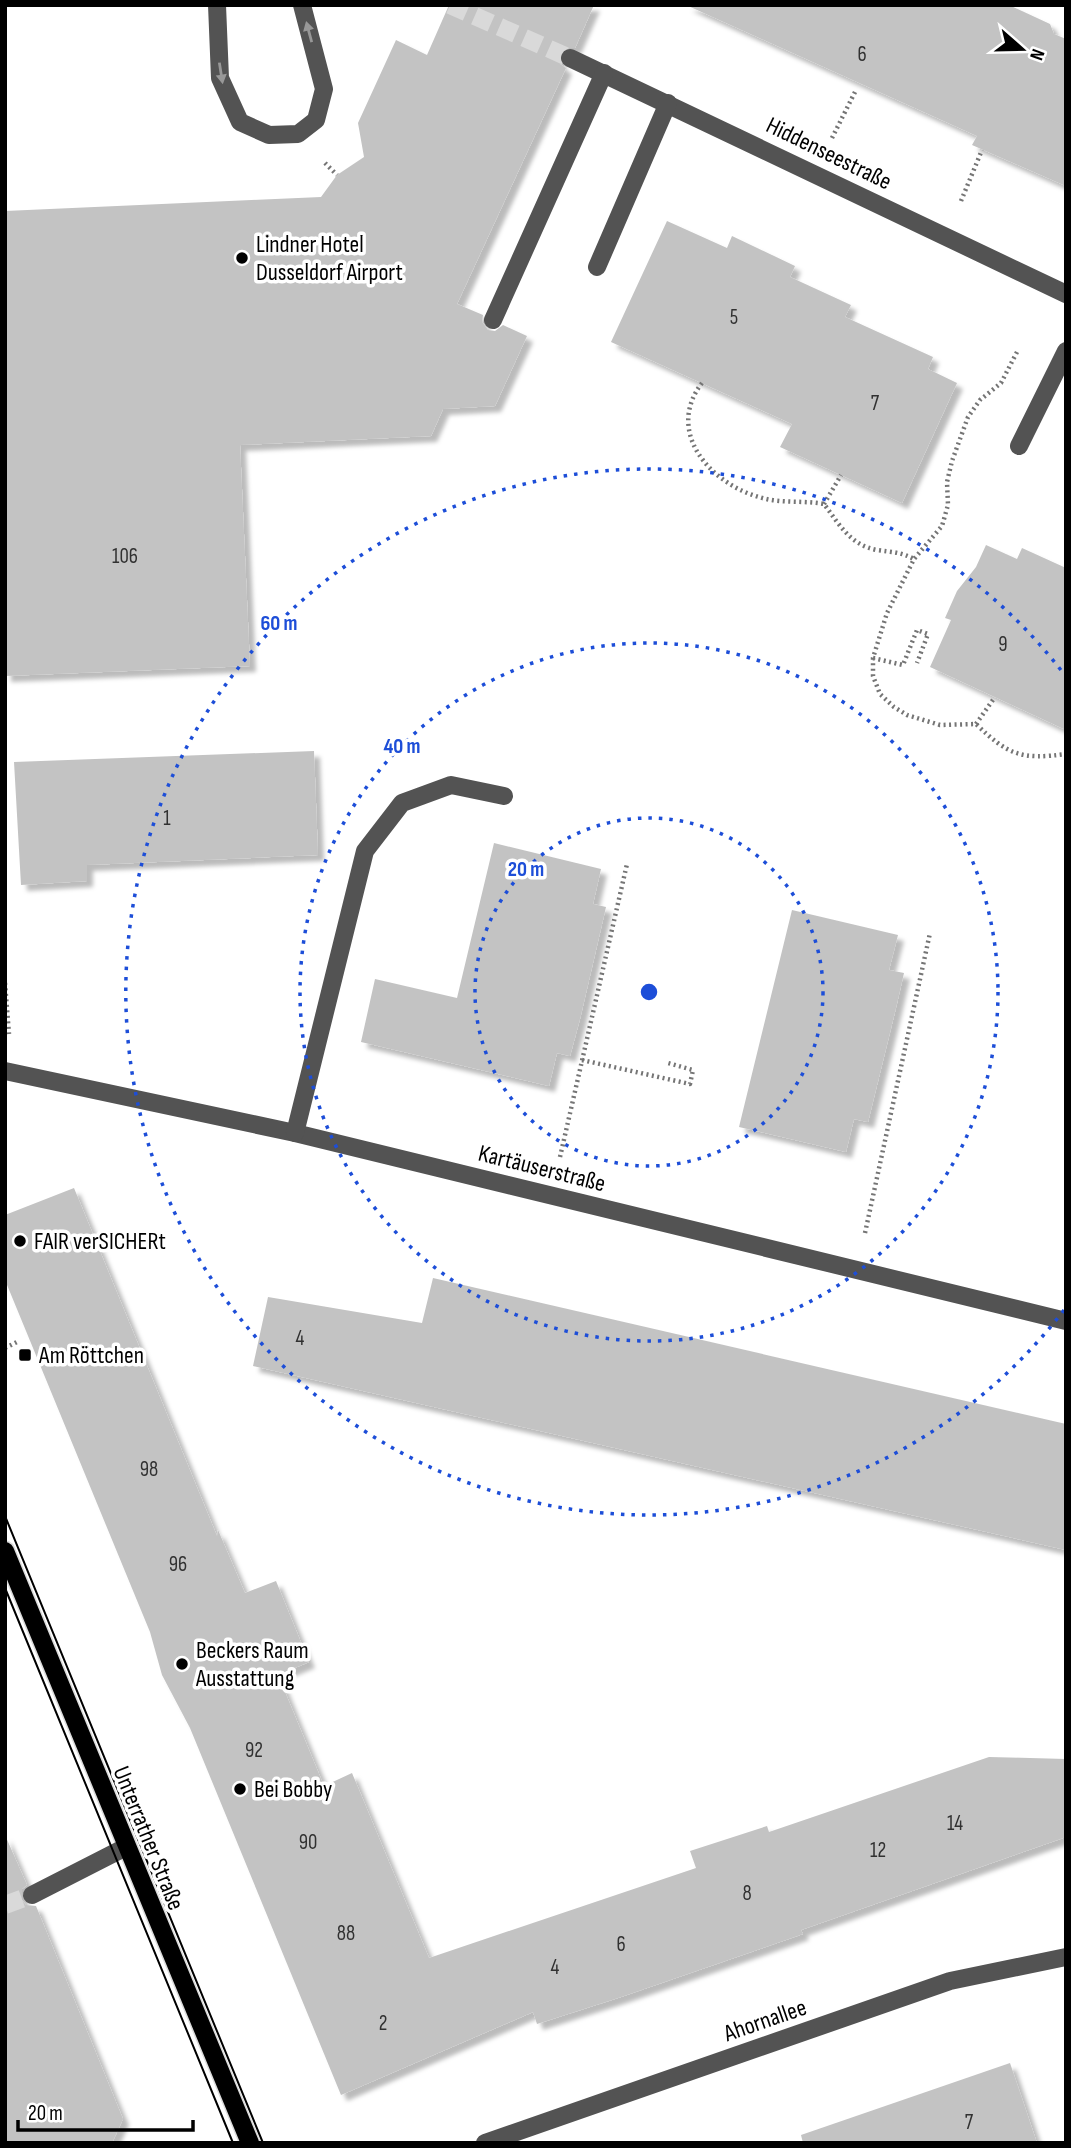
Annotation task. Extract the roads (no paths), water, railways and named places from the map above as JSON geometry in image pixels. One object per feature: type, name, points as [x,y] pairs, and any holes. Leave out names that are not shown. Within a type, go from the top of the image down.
[{"type":"main road","name":"Unterrather Straße","points":[[5,1551],[250,2143]]},
{"type":"street","points":[[217,5],[220,78],[240,122],[269,135],[298,134],[316,120],[324,89],[302,5]]},
{"type":"street","name":"Hiddenseestraße","points":[[570,58],[1058,290]]},
{"type":"street","points":[[493,320],[604,73]]},
{"type":"street","points":[[597,267],[668,103]]},
{"type":"street","points":[[1019,446],[1066,351]]},
{"type":"street","points":[[295,1133],[365,851],[402,803],[451,785],[504,796]]},
{"type":"street","name":"Kartäuserstraße","points":[[9,1072],[295,1133],[1066,1321]]},
{"type":"street","points":[[32,1895],[127,1847]]},
{"type":"street","name":"Ahornallee","points":[[485,2143],[950,1981],[1066,1957]]},
{"type":"tunnel","points":[[450,5],[570,58]]},
{"type":"tunnel","points":[[5,1905],[32,1895]]},
{"type":"tram line","points":[[5,1516],[263,2143]]},
{"type":"tram line","points":[[5,1588],[233,2143]]},
{"type":"place","name":"Lindner Hotel Dusseldorf Airport","points":[[242,258]]},
{"type":"place","name":"FAIR verSICHERt","points":[[20,1241]]},
{"type":"place","name":"Am Röttchen","points":[[25,1355]]},
{"type":"place","name":"Beckers Raum Ausstattung","points":[[182,1664]]},
{"type":"place","name":"Bei Bobby","points":[[240,1789]]}]
